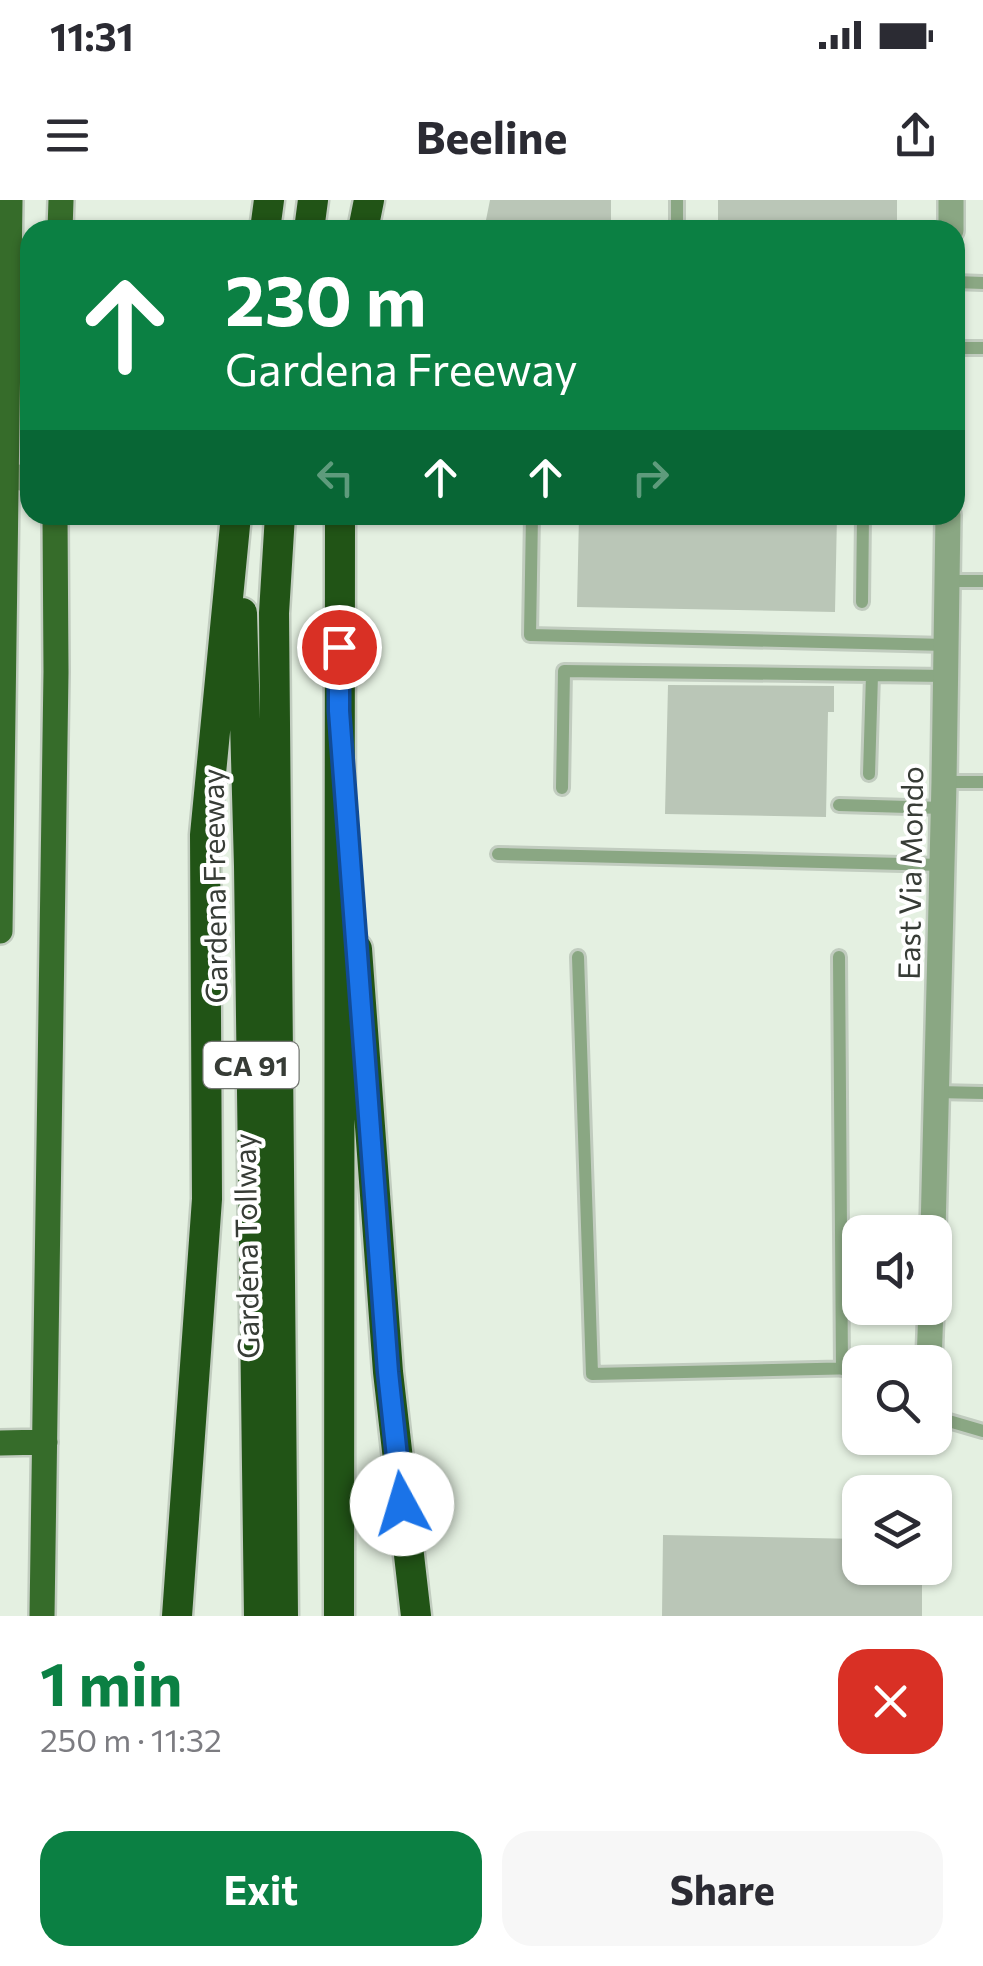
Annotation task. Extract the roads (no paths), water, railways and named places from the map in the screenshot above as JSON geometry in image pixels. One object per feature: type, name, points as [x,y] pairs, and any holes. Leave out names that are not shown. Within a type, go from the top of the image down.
[{"type":"highway","points":[[178,1616],[207,1199],[204,835],[237,525]]},
{"type":"highway","name":"Gardena Freeway","points":[[238,525],[249,906],[260,1616]]},
{"type":"highway","name":"Gardena Tollway","points":[[279,525],[274,632],[283,1616]]},
{"type":"highway","name":"CA 91","points":[[338,1616],[340,525]]},
{"type":"highway","points":[[339,711],[388,1372],[416,1616]]},
{"type":"highway","points":[[340,1391],[353,1616]]},
{"type":"main road","points":[[0,931],[2,565],[12,499],[10,200]]},
{"type":"main road","points":[[42,1616],[55,525]]},
{"type":"main road","points":[[0,1443],[44,1442]]},
{"type":"street","name":"East Via Mondo","points":[[932,1215],[948,525]]},
{"type":"lane","points":[[532,525],[530,634],[946,645]]},
{"type":"lane","points":[[862,602],[863,525]]},
{"type":"lane","points":[[947,581],[983,581]]},
{"type":"lane","points":[[562,788],[564,671],[946,676]]},
{"type":"lane","points":[[869,774],[872,676]]},
{"type":"lane","points":[[839,805],[944,794],[983,782]]},
{"type":"lane","points":[[498,854],[942,865]]},
{"type":"lane","points":[[578,958],[592,1374],[842,1368],[840,957]]},
{"type":"lane","points":[[936,1092],[983,1093]]},
{"type":"lane","points":[[952,1423],[983,1431]]}]
